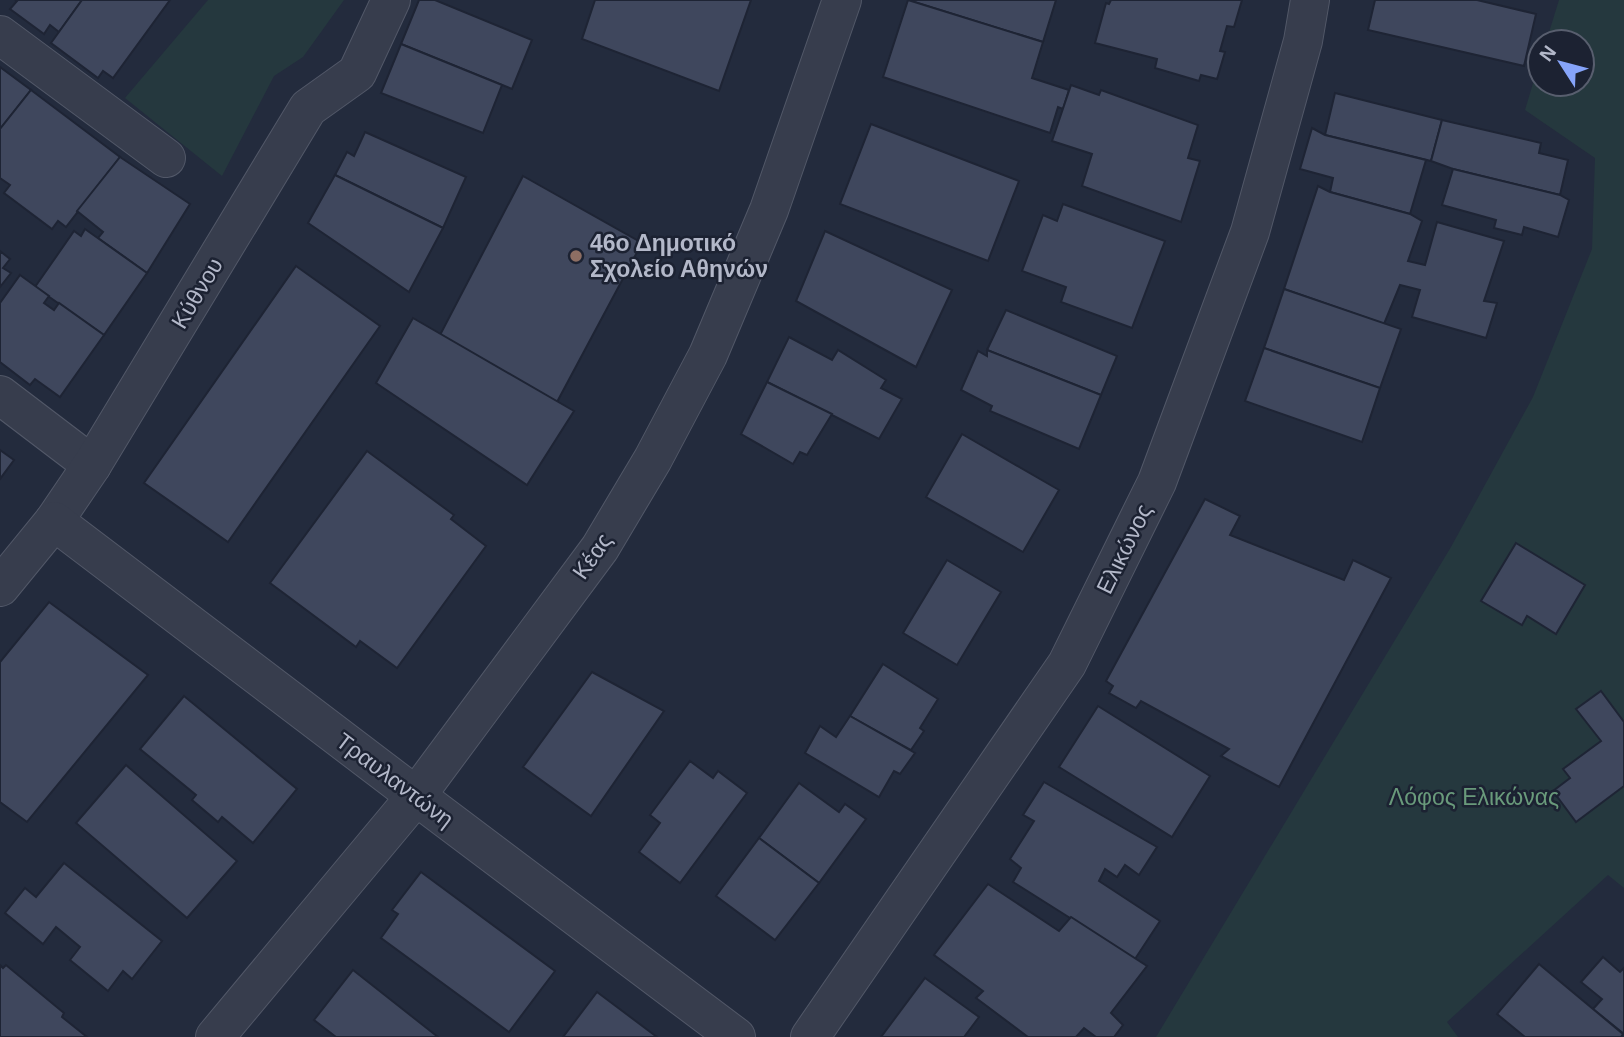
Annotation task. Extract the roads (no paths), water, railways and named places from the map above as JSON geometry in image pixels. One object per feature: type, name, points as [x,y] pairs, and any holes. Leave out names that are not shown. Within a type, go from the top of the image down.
[{"type":"street","name":"Κύθνου","points":[[0,587],[54,521],[92,465],[309,108],[357,73],[391,0]]},
{"type":"street","name":"Κέας","points":[[215,1037],[416,796],[600,548],[653,459],[708,355],[769,209],[842,0]]},
{"type":"street","name":"Ελικώνος","points":[[810,1037],[1067,664],[1157,482],[1250,232],[1296,67],[1310,0]]},
{"type":"street","points":[[0,35],[166,158]]},
{"type":"street","points":[[0,394],[92,465]]},
{"type":"street","name":"Τραυλαντώνη","points":[[54,521],[736,1037]]},
{"type":"place","name":"46ο Δημοτικό Σχολείο Αθηνών","points":[[576,256]]},
{"type":"park label","name":"Λόφος Ελικώνας","points":[[1474,797]]}]
